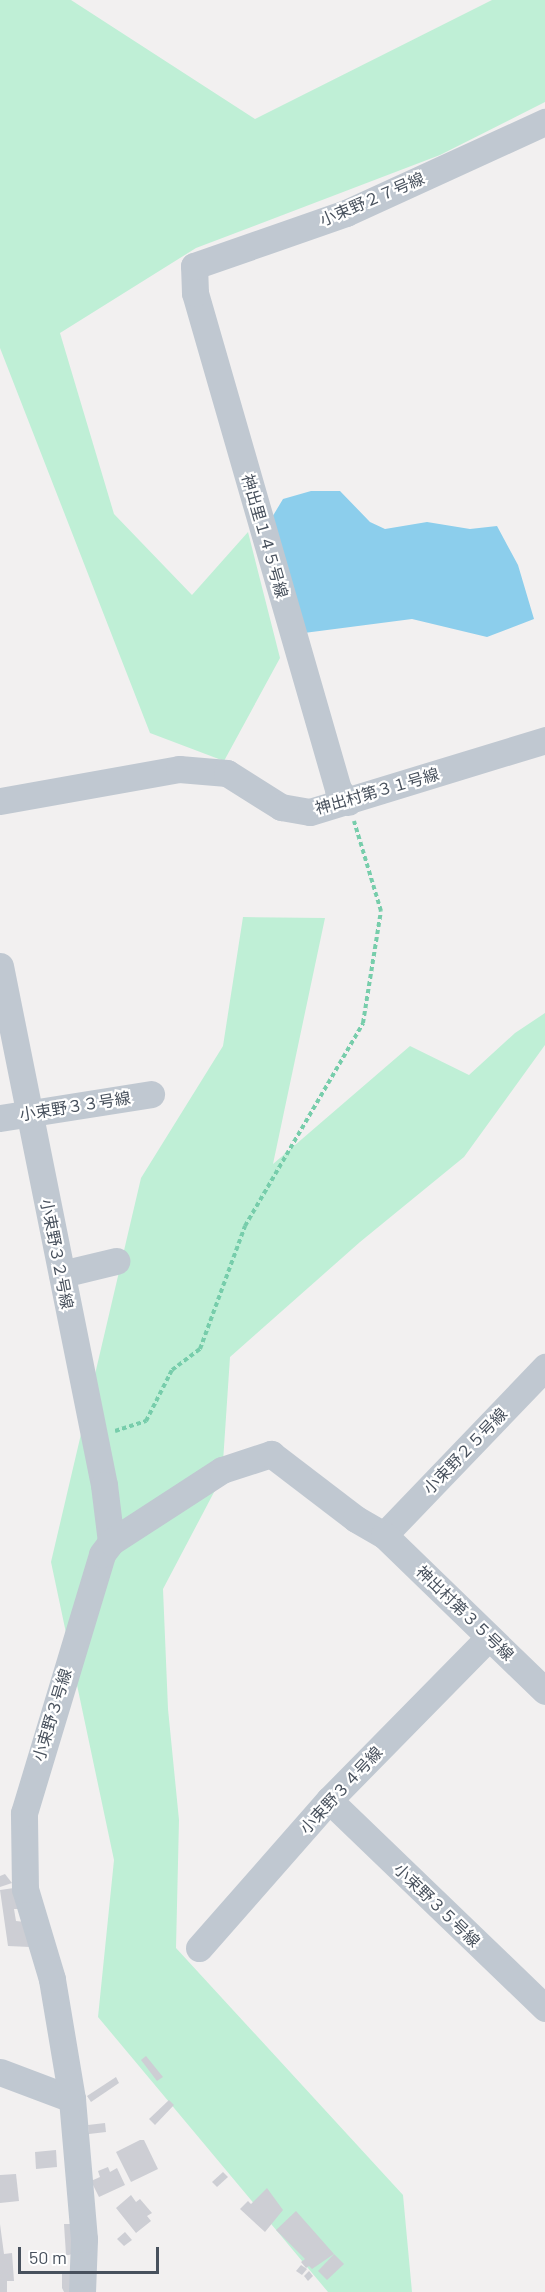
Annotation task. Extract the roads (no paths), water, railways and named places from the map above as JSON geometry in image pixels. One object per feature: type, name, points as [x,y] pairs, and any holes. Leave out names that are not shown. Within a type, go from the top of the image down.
[{"type":"street","name":"小束野２７号線","points":[[194,266],[346,213],[545,122]]},
{"type":"street","name":"神出里１４５号線","points":[[194,266],[195,293],[338,789],[348,802]]},
{"type":"street","name":"神出村第３１号線","points":[[0,801],[179,769],[227,773],[280,807],[310,812],[545,740]]},
{"type":"street","name":"小束野３２号線","points":[[0,966],[95,1438],[111,1542]]},
{"type":"street","name":"小束野３３号線","points":[[0,1118],[151,1094]]},
{"type":"street","points":[[62,1274],[116,1261]]},
{"type":"street","name":"小束野２５号線","points":[[384,1535],[545,1367]]},
{"type":"street","points":[[111,1542],[222,1470],[271,1454],[356,1519],[384,1535]]},
{"type":"street","name":"神出村第３５号線","points":[[384,1535],[545,1691]]},
{"type":"street","name":"小束野３号線","points":[[82,2292],[83,2212],[72,2099],[52,1979],[25,1889],[24,1813],[102,1554],[111,1542]]},
{"type":"street","name":"小束野３４号線","points":[[199,1948],[329,1800],[489,1637]]},
{"type":"street","name":"小束野３５号線","points":[[329,1800],[545,2008]]},
{"type":"street","points":[[0,2072],[72,2099]]},
{"type":"water","points":[[311,491],[340,491],[370,522],[385,529],[427,522],[470,529],[497,526],[518,565],[534,619],[487,637],[412,619],[304,633],[268,524],[283,499]]}]
